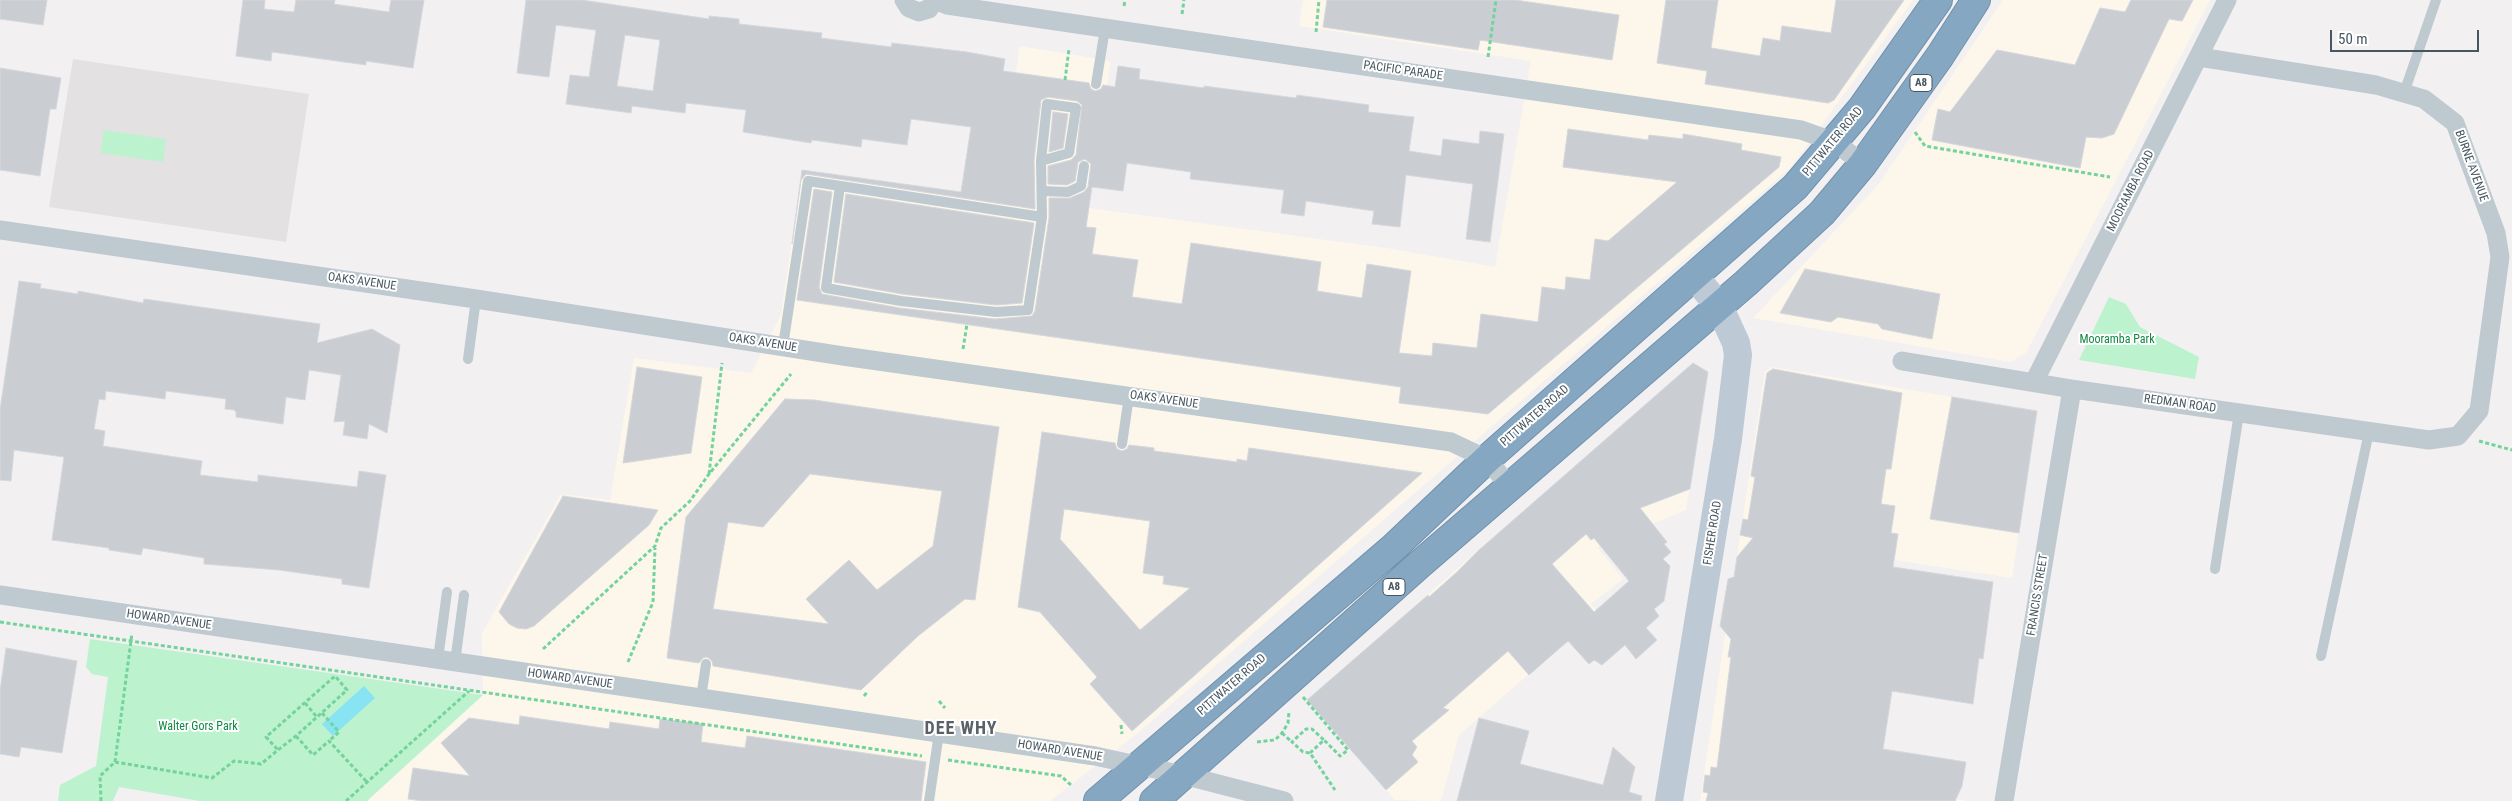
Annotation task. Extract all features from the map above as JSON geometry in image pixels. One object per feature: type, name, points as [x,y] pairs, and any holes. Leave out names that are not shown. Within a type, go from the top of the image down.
[{"type":"highway","name":"PITTWATER ROAD","points":[[1098,801],[1392,548],[1487,459],[1795,187],[1835,142],[1938,0]]},
{"type":"highway","name":"A8","points":[[1154,801],[1510,487],[1719,306],[1822,213],[1863,164],[1940,56],[1976,0]]},
{"type":"main road","name":"FISHER ROAD","points":[[1670,801],[1735,390],[1738,355],[1736,343],[1719,306],[1694,276]]},
{"type":"street","points":[[904,0],[909,8],[919,12],[929,9],[935,0]]},
{"type":"street","name":"PACIFIC PARADE","points":[[935,0],[947,6],[1800,130],[1835,142],[1863,164]]},
{"type":"street","name":"MOORAMBA ROAD","points":[[2034,382],[2227,0]]},
{"type":"street","name":"BURNE AVENUE","points":[[2199,57],[2376,86],[2424,98],[2455,123],[2496,233],[2500,257],[2479,411],[2458,436]]},
{"type":"street","name":"OAKS AVENUE","points":[[0,230],[476,299],[783,346],[1452,442],[1487,459],[1510,487]]},
{"type":"street","name":"REDMAN ROAD","points":[[1902,361],[2072,389],[2369,432],[2429,440],[2458,436]]},
{"type":"street","name":"FRANCIS STREET","points":[[2004,801],[2072,389]]},
{"type":"street","name":"HOWARD AVENUE","points":[[0,595],[1095,756],[1183,775],[1284,801]]},
{"type":"lane","points":[[2404,93],[2436,0]]},
{"type":"lane","points":[[1096,84],[1105,28]]},
{"type":"lane","points":[[840,186],[826,288],[901,301],[996,312],[1028,310],[1042,217],[1041,161],[1047,104],[1076,108],[1069,153],[1041,161]]},
{"type":"lane","points":[[1042,191],[1068,192],[1081,186],[1084,166]]},
{"type":"lane","points":[[783,346],[808,181],[1042,217]]},
{"type":"lane","points":[[468,359],[476,299]]},
{"type":"lane","points":[[1122,444],[1129,396]]},
{"type":"lane","points":[[2215,569],[2239,413]]},
{"type":"lane","points":[[2321,656],[2369,432]]},
{"type":"lane","points":[[447,592],[447,660]]},
{"type":"lane","points":[[447,660],[464,595]]},
{"type":"lane","points":[[701,698],[706,664]]},
{"type":"lane","points":[[929,801],[939,733]]},
{"type":"path","points":[[1124,6],[1125,0]]},
{"type":"path","points":[[1182,14],[1184,0]]},
{"type":"path","points":[[1316,32],[1319,0]]},
{"type":"path","points":[[1488,57],[1496,0]]},
{"type":"path","points":[[1065,80],[1069,49]]},
{"type":"path","points":[[1913,129],[1925,146],[2110,177]]},
{"type":"path","points":[[964,349],[967,324]]},
{"type":"path","points":[[709,474],[722,363]]},
{"type":"path","points":[[628,662],[653,602],[655,546],[661,528],[690,500],[791,374]]},
{"type":"path","points":[[2458,436],[2512,450]]},
{"type":"path","points":[[543,649],[655,546]]},
{"type":"path","points":[[101,801],[100,776],[116,762],[134,615]]},
{"type":"path","points":[[0,622],[927,757]]},
{"type":"path","points":[[116,762],[212,778],[234,761],[261,764],[296,736],[347,690],[335,676],[266,737],[278,750]]},
{"type":"path","points":[[346,801],[469,690]]},
{"type":"path","points":[[864,696],[868,691]]},
{"type":"path","points":[[1292,742],[1306,729],[1312,729],[1340,756],[1348,750],[1301,695]]},
{"type":"path","points":[[939,701],[945,708]]},
{"type":"path","points":[[305,702],[317,717]]},
{"type":"path","points":[[1247,743],[1275,740],[1288,723],[1291,704]]},
{"type":"path","points":[[296,736],[313,755],[339,732],[322,713]]},
{"type":"path","points":[[1121,725],[1122,734]]},
{"type":"path","points":[[1282,733],[1303,752],[1310,752],[1324,740]]},
{"type":"path","points":[[329,740],[368,782]]},
{"type":"path","points":[[1310,752],[1334,790]]},
{"type":"path","points":[[946,760],[1061,776],[1072,785]]},
{"type":"shaded area","points":[[1303,0],[1913,0],[1791,167],[1139,732],[1050,801],[367,801],[483,695],[482,633],[561,494],[610,500],[634,358],[751,373],[781,315],[802,170],[997,197],[1020,46],[1111,61],[1089,208],[1393,249],[1495,267],[1531,61],[1299,26]]},
{"type":"shaded area","points":[[2003,0],[2210,0],[2026,353],[2011,362],[1753,318],[1878,185]]},
{"type":"shaded area","points":[[73,59],[309,94],[286,242],[49,207]]},
{"type":"shaded area","points":[[1693,363],[1708,372],[1686,510],[1597,547],[1623,579],[1591,604],[1599,613],[1459,735],[1441,801],[1395,800],[1307,700]]},
{"type":"shaded area","points":[[1772,367],[2037,411],[2012,578],[1894,560],[1856,691],[1891,697],[1886,731],[1884,743],[1849,737],[1842,782],[1967,801],[1700,801],[1765,371]]},
{"type":"green space","points":[[104,130],[166,139],[163,162],[100,153]]},
{"type":"green space","name":"Mooramba Park","points":[[2109,297],[2126,304],[2140,327],[2199,357],[2195,379],[2079,360]]},
{"type":"green space","name":"Walter Gors Park","points":[[90,639],[483,695],[367,801],[200,801],[119,787],[113,801],[58,801],[60,785],[96,766],[108,677],[92,674],[86,667]]},
{"type":"water","points":[[364,686],[375,698],[333,736],[322,724]]},
{"type":"building","points":[[0,0],[47,0],[43,25],[0,19]]},
{"type":"building","points":[[243,0],[265,0],[264,9],[294,12],[296,0],[335,0],[334,4],[389,12],[391,0],[424,0],[413,68],[366,61],[366,65],[272,52],[271,61],[236,56]]},
{"type":"building","points":[[526,0],[582,0],[709,19],[709,16],[739,19],[739,24],[822,33],[821,38],[891,47],[892,43],[967,52],[1005,59],[1003,71],[1089,83],[1091,89],[1095,91],[1101,89],[1103,85],[1115,87],[1118,66],[1140,69],[1139,79],[1296,98],[1297,95],[1369,105],[1368,112],[1414,117],[1409,151],[1441,156],[1443,139],[1479,144],[1480,131],[1504,134],[1490,242],[1466,239],[1473,184],[1406,175],[1400,227],[1372,224],[1374,211],[1306,201],[1304,216],[1281,213],[1284,190],[1190,179],[1191,172],[1127,163],[1123,191],[1092,187],[1086,227],[1096,228],[1092,254],[1138,260],[1132,297],[1182,304],[1191,243],[1321,262],[1317,291],[1362,298],[1367,264],[1411,271],[1399,353],[1432,356],[1433,343],[1477,348],[1481,314],[1538,322],[1542,287],[1565,290],[1566,277],[1590,280],[1595,239],[1608,241],[1677,182],[1563,167],[1568,129],[1648,140],[1649,135],[1683,139],[1683,134],[1742,144],[1741,150],[1781,157],[1779,167],[1488,414],[1399,403],[1401,387],[797,300],[814,189],[832,192],[819,287],[822,294],[900,308],[995,319],[1032,316],[1035,311],[1049,218],[1049,198],[1070,198],[1084,192],[1088,187],[1091,164],[1085,159],[1078,162],[1075,181],[1067,185],[1048,184],[1048,166],[1071,160],[1076,155],[1082,105],[1077,101],[1048,97],[1041,100],[1034,160],[1035,209],[806,174],[801,180],[792,244],[802,170],[961,192],[971,127],[911,119],[907,145],[862,139],[861,147],[812,140],[811,143],[743,132],[746,110],[686,103],[685,113],[632,106],[631,113],[566,104],[570,75],[589,77],[596,30],[556,25],[549,77],[517,73]],"holes":[[[625,35],[660,40],[653,91],[617,86]]]},
{"type":"building","points":[[1327,0],[1515,0],[1619,15],[1612,60],[1480,40],[1478,50],[1323,27]]},
{"type":"building","points":[[1666,0],[1718,0],[1711,48],[1760,56],[1763,38],[1780,41],[1782,26],[1831,33],[1836,0],[1904,0],[1834,100],[1828,103],[1705,84],[1707,71],[1657,63]]},
{"type":"building","points":[[2131,0],[2193,0],[2182,21],[2169,19],[2114,134],[2102,138],[2086,137],[2080,168],[1932,140],[1938,109],[1950,112],[1997,50],[2075,65],[2100,8],[2125,12]]},
{"type":"building","points":[[0,68],[61,78],[56,109],[50,109],[40,176],[0,170]]},
{"type":"building","points":[[1053,112],[1068,114],[1063,148],[1049,152]]},
{"type":"building","points":[[846,194],[1034,223],[1022,303],[996,305],[902,294],[834,282]]},
{"type":"building","points":[[1805,269],[1940,294],[1932,339],[1882,329],[1878,324],[1838,317],[1831,322],[1780,313]]},
{"type":"building","points":[[19,281],[41,284],[40,288],[78,294],[78,291],[143,303],[144,299],[320,324],[317,343],[372,329],[400,345],[387,433],[369,424],[367,439],[343,435],[345,421],[334,422],[341,375],[309,370],[305,400],[286,397],[283,424],[236,417],[234,410],[225,409],[226,399],[166,391],[165,399],[106,391],[105,400],[99,399],[94,429],[105,431],[103,446],[202,461],[200,475],[258,482],[258,475],[357,487],[359,471],[386,475],[369,588],[342,584],[342,579],[279,570],[204,564],[204,558],[143,548],[141,555],[109,550],[109,548],[52,540],[64,457],[14,450],[11,481],[0,480],[0,410]]},
{"type":"building","points":[[1693,363],[1708,372],[1690,489],[1640,508],[1667,542],[1664,544],[1671,552],[1663,559],[1670,566],[1664,601],[1654,609],[1659,616],[1646,628],[1657,640],[1636,659],[1625,645],[1602,665],[1594,660],[1589,664],[1568,641],[1529,675],[1508,651],[1443,708],[1449,710],[1412,741],[1417,747],[1412,755],[1418,762],[1386,790],[1307,700],[1428,595],[1429,597],[1479,550]],"holes":[[[1586,534],[1591,540],[1594,538],[1629,581],[1594,612],[1552,564]]]},
{"type":"building","points":[[637,367],[702,377],[691,453],[623,463]]},
{"type":"building","points":[[1773,369],[1902,393],[1891,469],[1886,469],[1881,504],[1895,506],[1891,533],[1898,534],[1893,567],[1993,582],[1983,659],[1979,658],[1973,704],[1892,691],[1883,749],[1966,762],[1962,786],[1955,801],[1706,801],[1708,793],[1703,792],[1705,775],[1710,776],[1711,767],[1717,768],[1731,657],[1728,657],[1731,639],[1720,626],[1728,579],[1734,577],[1737,557],[1753,538],[1740,535],[1743,519],[1748,520],[1755,477],[1751,476],[1767,373]]},
{"type":"building","points":[[1952,397],[2037,411],[2019,533],[1930,519]]},
{"type":"building","points":[[785,399],[814,400],[999,427],[975,600],[965,599],[918,636],[861,690],[713,666],[712,661],[707,657],[703,658],[699,663],[667,658],[686,517]],"holes":[[[810,474],[942,491],[933,546],[877,590],[849,560],[806,599],[829,624],[713,609],[728,522],[763,527]]]},
{"type":"building","points":[[1042,432],[1115,443],[1117,449],[1122,451],[1127,449],[1129,445],[1154,448],[1154,451],[1237,462],[1237,459],[1247,461],[1249,448],[1422,473],[1132,731],[1090,684],[1097,677],[1040,612],[1018,607]],"holes":[[[1064,509],[1150,521],[1143,573],[1164,576],[1163,584],[1190,588],[1140,630],[1060,539]]]},
{"type":"building","points":[[563,496],[658,510],[649,525],[534,626],[526,629],[517,628],[509,624],[499,612]]},
{"type":"building","points":[[6,648],[77,661],[62,753],[21,747],[19,757],[0,754],[0,691]]},
{"type":"building","points":[[520,716],[609,729],[610,722],[659,729],[660,719],[703,724],[701,742],[745,748],[747,736],[926,762],[921,801],[423,801],[408,799],[413,768],[470,776],[441,743],[469,718],[519,725]]},
{"type":"building","points":[[1479,718],[1529,731],[1520,764],[1603,785],[1613,747],[1635,767],[1629,792],[1642,796],[1641,801],[1457,801]]},
{"type":"district","name":"DEE WHY","points":[[961,729]]}]
